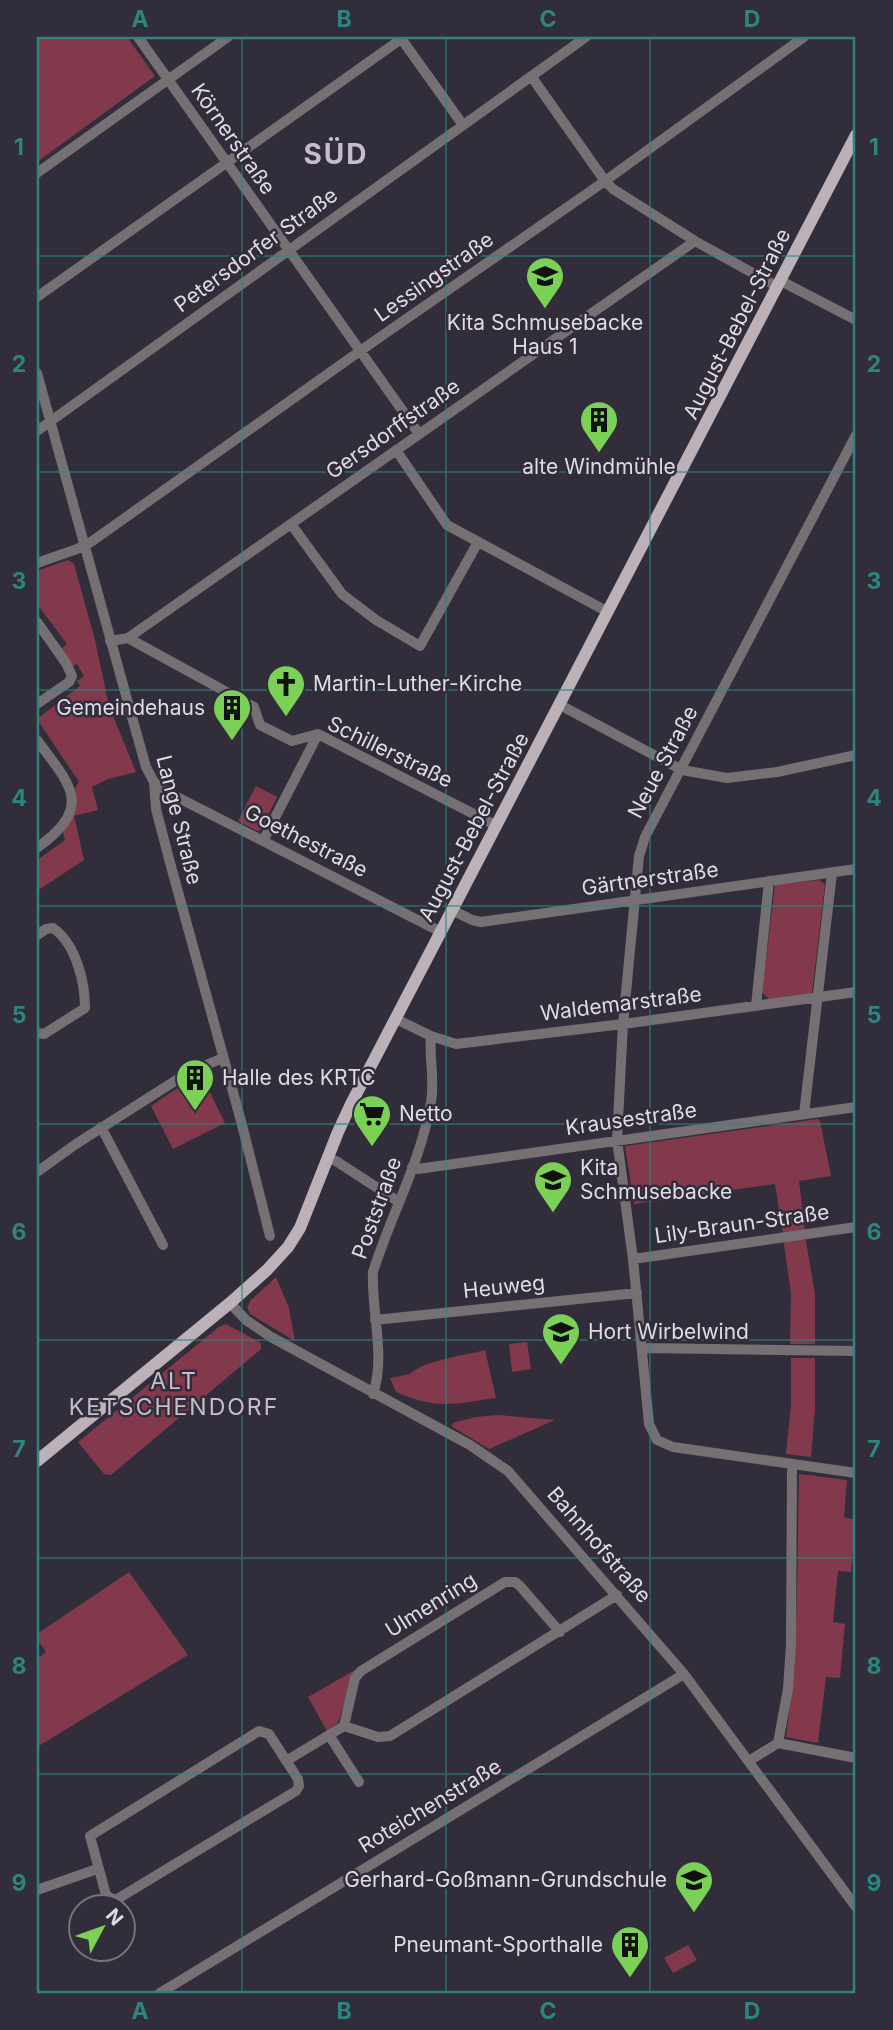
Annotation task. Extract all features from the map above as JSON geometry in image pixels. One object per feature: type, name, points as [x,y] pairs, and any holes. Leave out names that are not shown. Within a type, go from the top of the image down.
[{"type":"main road","name":"August-Bebel-Straße","points":[[37,1461],[229,1303],[288,1248],[300,1228],[327,1158],[396,1019],[856,135]]},
{"type":"street","name":"Körnerstraße","points":[[138,37],[419,435]]},
{"type":"street","points":[[37,173],[228,37]]},
{"type":"street","points":[[37,297],[402,37],[463,125]]},
{"type":"street","name":"Petersdorfer Straße","points":[[37,431],[586,37]]},
{"type":"street","name":"Lessingstraße","points":[[37,563],[84,546],[605,181],[803,37]]},
{"type":"street","points":[[531,76],[613,190],[695,241],[856,320]]},
{"type":"street","name":"Gersdorffstraße","points":[[110,641],[128,638],[695,241]]},
{"type":"street","name":"Lange Straße","points":[[37,373],[110,641],[146,766],[154,782],[159,821],[270,1236]]},
{"type":"street","name":"Neue Straße","points":[[792,1464],[673,1447],[657,1440],[649,1424],[633,1259],[617,1140],[623,1024],[639,856],[645,837],[856,435]]},
{"type":"street","points":[[396,450],[447,526],[608,612]]},
{"type":"street","points":[[291,524],[342,594],[376,620],[420,646],[478,542]]},
{"type":"street","points":[[37,622],[72,676],[69,682],[37,704]]},
{"type":"street","name":"Schillerstraße","points":[[128,638],[254,707],[260,724],[292,741],[318,734],[497,826]]},
{"type":"street","points":[[560,705],[682,770],[727,778],[777,772],[856,755]]},
{"type":"street","points":[[263,841],[318,734]]},
{"type":"street","points":[[37,740],[68,782],[72,799],[62,826],[54,836],[37,848]]},
{"type":"street","name":"Goethestraße","points":[[154,782],[171,794],[441,932]]},
{"type":"street","name":"Gärtnerstraße","points":[[452,910],[481,922],[856,869]]},
{"type":"street","points":[[804,1114],[832,873]]},
{"type":"street","points":[[756,1006],[769,881]]},
{"type":"street","points":[[37,935],[53,928],[60,932],[76,960],[85,991],[85,1008],[44,1034],[37,1033]]},
{"type":"street","name":"Waldemarstraße","points":[[396,1019],[430,1036],[456,1044],[856,992]]},
{"type":"street","name":"Poststraße","points":[[373,1394],[379,1379],[379,1361],[372,1295],[373,1272],[422,1141],[433,1089],[430,1036]]},
{"type":"street","points":[[37,1172],[101,1127],[189,1072],[223,1058]]},
{"type":"street","name":"Krausestraße","points":[[412,1167],[418,1169],[856,1107]]},
{"type":"street","points":[[101,1127],[163,1245]]},
{"type":"street","points":[[327,1158],[399,1202]]},
{"type":"street","name":"Lily-Braun-Straße","points":[[633,1259],[856,1227]]},
{"type":"street","name":"Heuweg","points":[[374,1320],[636,1293]]},
{"type":"street","name":"Bahnhofstraße","points":[[229,1303],[256,1328],[470,1445],[508,1471],[684,1674],[856,1907]]},
{"type":"street","points":[[643,1348],[856,1351]]},
{"type":"street","points":[[778,1743],[788,1689],[791,1644],[792,1464],[856,1473]]},
{"type":"street","name":"Ulmenring","points":[[344,1726],[355,1678],[361,1671],[505,1582],[515,1582],[520,1586],[560,1632]]},
{"type":"street","points":[[286,1761],[344,1726],[378,1737],[390,1736],[617,1595]]},
{"type":"street","name":"Roteichenstraße","points":[[160,1993],[684,1674]]},
{"type":"street","points":[[259,1731],[269,1734],[298,1779],[299,1786],[296,1791],[119,1898],[114,1900],[106,1895],[97,1869],[90,1840],[93,1832],[259,1731]]},
{"type":"street","points":[[329,1735],[359,1782]]},
{"type":"street","points":[[749,1761],[778,1743],[856,1758]]},
{"type":"street","points":[[37,1890],[97,1869]]},
{"type":"shaded area","points":[[37,37],[127,37],[155,76],[37,162]]},
{"type":"shaded area","points":[[68,560],[74,564],[95,640],[109,706],[136,772],[108,779],[92,787],[98,810],[74,816],[84,860],[37,891],[37,860],[65,840],[63,833],[73,811],[75,788],[79,782],[37,719],[80,686],[77,681],[84,676],[77,664],[72,667],[61,649],[67,644],[37,604],[37,571]]},
{"type":"shaded area","points":[[256,786],[277,797],[261,830],[257,831],[238,821]]},
{"type":"shaded area","points":[[819,880],[825,884],[812,993],[769,999],[762,992],[775,885]]},
{"type":"shaded area","points":[[202,1076],[225,1123],[173,1149],[151,1106],[179,1087]]},
{"type":"shaded area","points":[[818,1119],[831,1176],[799,1181],[805,1231],[783,1234],[775,1184],[634,1204],[625,1146]]},
{"type":"shaded area","points":[[803,1238],[806,1241],[815,1294],[815,1344],[790,1344],[791,1294],[784,1244],[785,1241]]},
{"type":"shaded area","points":[[276,1277],[289,1308],[295,1341],[250,1314],[247,1307]]},
{"type":"shaded area","points":[[226,1324],[261,1343],[261,1349],[111,1475],[104,1474],[78,1442],[220,1326]]},
{"type":"shaded area","points":[[527,1342],[531,1369],[512,1372],[509,1344]]},
{"type":"shaded area","points":[[485,1350],[496,1398],[446,1404],[423,1401],[396,1392],[390,1378],[410,1374],[434,1362]]},
{"type":"shaded area","points":[[791,1358],[815,1358],[811,1457],[786,1454],[791,1404]]},
{"type":"shaded area","points":[[498,1415],[555,1420],[489,1449],[451,1426],[453,1423],[475,1417]]},
{"type":"shaded area","points":[[799,1474],[847,1480],[844,1517],[856,1520],[851,1572],[838,1571],[833,1622],[845,1624],[840,1678],[826,1677],[818,1743],[786,1737],[795,1639]]},
{"type":"shaded area","points":[[129,1572],[188,1655],[37,1747],[37,1659],[46,1652],[37,1639],[37,1634]]},
{"type":"shaded area","points":[[355,1670],[338,1723],[327,1731],[308,1697]]},
{"type":"shaded area","points":[[688,1945],[697,1960],[673,1973],[664,1958]]},
{"type":"place","name":"Kita Schmusebacke Haus 1","points":[[545,310]]},
{"type":"place","name":"alte Windmühle","points":[[599,454]]},
{"type":"place","name":"Martin-Luther-Kirche","points":[[286,718]]},
{"type":"place","name":"Gemeindehaus","points":[[232,742]]},
{"type":"place","name":"Halle des KRTC","points":[[195,1112]]},
{"type":"place","name":"Netto","points":[[372,1148]]},
{"type":"place","name":"Kita Schmusebacke","points":[[553,1214]]},
{"type":"place","name":"Hort Wirbelwind","points":[[561,1366]]},
{"type":"place","name":"Gerhard-Goßmann-Grundschule","points":[[694,1914]]},
{"type":"place","name":"Pneumant-Sporthalle","points":[[630,1979]]},
{"type":"district","name":"SÜD","points":[[336,154]]},
{"type":"district","name":"ALT KETSCHENDORF","points":[[174,1394]]}]
